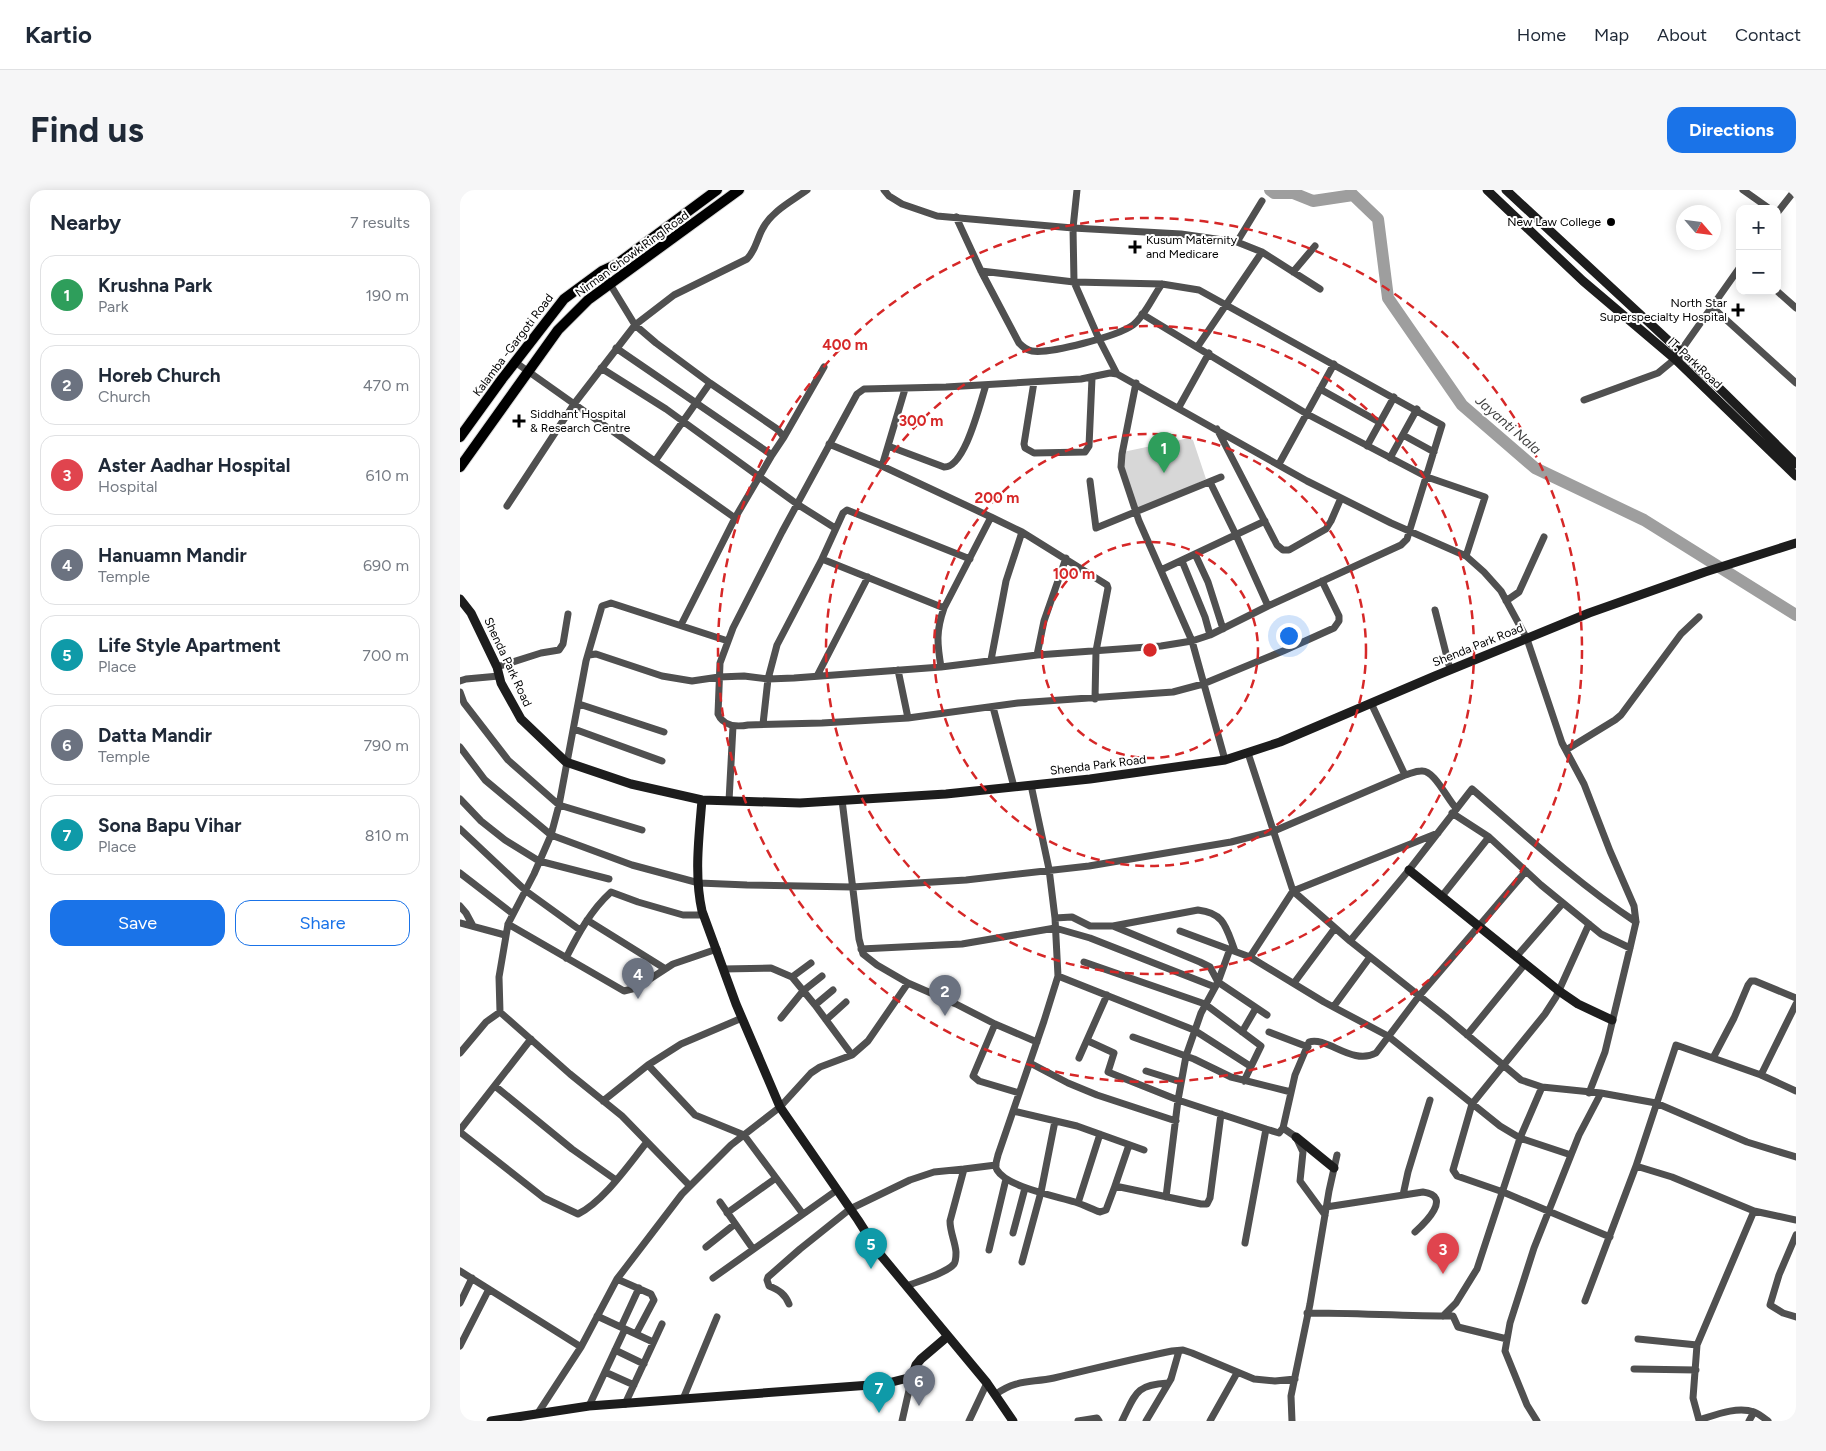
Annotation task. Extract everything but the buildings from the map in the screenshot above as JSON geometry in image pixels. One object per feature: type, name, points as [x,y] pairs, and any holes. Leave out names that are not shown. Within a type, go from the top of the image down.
[{"type":"main road","name":"Kalamba -Gargoti Road","points":[[460,436],[564,299],[602,271],[618,264],[717,190]]},
{"type":"main road","name":"Nirman Chowk Ring Road","points":[[460,467],[558,330],[572,314],[739,190]]},
{"type":"main road","name":"IT. Park Road","points":[[1486,190],[1583,281],[1678,355],[1796,476]]},
{"type":"main road","name":"IT. Park Road","points":[[1506,190],[1678,355],[1796,464]]},
{"type":"main road","name":"Shenda Park Road","points":[[460,599],[471,612],[498,672],[501,683],[521,719],[566,762],[631,784],[702,800],[800,803],[946,794],[1090,780],[1226,760],[1280,742],[1450,669],[1589,613],[1726,565],[1796,543]]},
{"type":"main road","points":[[702,800],[698,845],[700,896],[704,915],[742,1018],[780,1107],[879,1254],[996,1394],[1013,1421]]},
{"type":"main road","points":[[1409,870],[1559,991],[1578,1004],[1612,1020]]},
{"type":"main road","points":[[1296,1137],[1334,1168]]},
{"type":"main road","points":[[491,1421],[589,1406],[884,1384],[912,1377],[916,1365],[945,1332]]},
{"type":"street","points":[[507,506],[574,404],[635,325],[674,295],[747,259],[755,248],[762,228],[769,219],[808,190]]},
{"type":"street","points":[[884,190],[889,196],[902,204],[937,216],[1074,228],[1182,234],[1238,242],[1262,252],[1320,289]]},
{"type":"street","points":[[1077,190],[1074,228],[1074,282],[1099,340],[1117,374]]},
{"type":"street","points":[[1743,190],[1764,205]]},
{"type":"street","points":[[1781,208],[1796,190]]},
{"type":"street","points":[[1238,242],[1262,201]]},
{"type":"street","points":[[956,217],[981,271],[1019,343],[1025,349],[1034,352],[1099,340],[1133,325],[1162,284]]},
{"type":"street","points":[[1293,272],[1315,246]]},
{"type":"street","points":[[1198,346],[1262,252]]},
{"type":"street","points":[[602,271],[635,325],[710,383],[777,429],[784,437]]},
{"type":"street","points":[[588,656],[596,654],[662,676],[692,681],[718,677],[744,676],[768,679],[941,667],[1037,655],[1161,646],[1192,641],[1210,635],[1268,606],[1401,545],[1407,539],[1442,425],[1417,409],[1199,290],[1162,284],[1074,282],[981,271]]},
{"type":"street","points":[[1584,400],[1658,373],[1678,355],[1736,272]]},
{"type":"street","points":[[1781,295],[1796,308]]},
{"type":"street","points":[[1711,306],[1796,383]]},
{"type":"street","points":[[1142,314],[1198,346],[1307,414],[1427,477],[1485,497],[1466,556]]},
{"type":"street","points":[[616,348],[772,455]]},
{"type":"street","points":[[1179,407],[1209,353]]},
{"type":"street","points":[[515,362],[735,518]]},
{"type":"street","points":[[1280,464],[1334,364]]},
{"type":"street","points":[[681,625],[735,518],[824,367]]},
{"type":"street","points":[[601,368],[682,421],[797,504],[835,528]]},
{"type":"street","points":[[1322,581],[1339,616],[1339,621],[1334,628],[1203,684],[1173,692],[1018,703],[908,718],[822,723],[733,726],[720,719],[718,714],[720,663],[737,620],[857,394],[864,389],[986,385],[1092,378],[1110,373],[1117,374],[1179,407],[1307,481],[1410,532],[1466,556],[1501,591],[1527,639],[1552,716],[1566,750],[1584,784],[1634,906],[1636,922],[1630,948],[1604,1052],[1589,1093]]},
{"type":"street","points":[[1034,382],[1024,444],[1025,448],[1034,453],[1085,452],[1089,446],[1092,378]]},
{"type":"street","points":[[655,461],[694,403],[710,383]]},
{"type":"street","points":[[1136,383],[1121,467],[1136,512],[1192,641],[1226,760]]},
{"type":"street","points":[[888,446],[949,468],[958,460],[968,439],[986,385]]},
{"type":"street","points":[[882,466],[906,389]]},
{"type":"street","points":[[1320,389],[1380,422]]},
{"type":"street","points":[[1367,446],[1394,397]]},
{"type":"street","points":[[1390,458],[1417,409]]},
{"type":"street","points":[[1217,429],[1277,544],[1283,550],[1289,550],[1326,529],[1341,498]]},
{"type":"street","points":[[1403,435],[1434,452]]},
{"type":"street","points":[[829,444],[882,466],[1022,532],[1107,584],[1108,588],[1096,651],[1095,699]]},
{"type":"street","points":[[1090,481],[1096,528],[1222,477]]},
{"type":"street","points":[[1210,482],[1268,606]]},
{"type":"street","points":[[763,724],[768,679],[777,646],[822,559],[842,513],[847,510],[970,559]]},
{"type":"street","points":[[941,667],[937,639],[944,608],[991,517]]},
{"type":"street","points":[[1161,570],[1265,521]]},
{"type":"street","points":[[991,660],[1006,581],[1022,532]]},
{"type":"street","points":[[1506,601],[1519,592],[1544,537]]},
{"type":"street","points":[[1195,554],[1208,582],[1223,629]]},
{"type":"street","points":[[1037,655],[1044,621],[1066,558]]},
{"type":"street","points":[[822,559],[944,608]]},
{"type":"street","points":[[1182,561],[1205,617],[1210,635]]},
{"type":"street","points":[[818,676],[868,577]]},
{"type":"street","points":[[690,1186],[622,1116],[500,1012],[499,977],[508,924],[526,891],[550,835],[574,729],[586,660],[602,606],[611,603],[728,641]]},
{"type":"street","points":[[1435,610],[1450,669]]},
{"type":"street","points":[[460,681],[498,672],[541,653],[559,650],[563,644],[568,614]]},
{"type":"street","points":[[1566,750],[1621,715],[1682,634],[1698,617]]},
{"type":"street","points":[[898,670],[908,718]]},
{"type":"street","points":[[460,692],[464,703],[508,760],[558,805],[642,830]]},
{"type":"street","points":[[1371,702],[1405,775]]},
{"type":"street","points":[[578,704],[664,732]]},
{"type":"street","points":[[993,707],[1014,787]]},
{"type":"street","points":[[730,801],[733,726]]},
{"type":"street","points":[[574,729],[662,761]]},
{"type":"street","points":[[460,747],[485,780],[550,835],[632,865],[699,883],[852,887],[966,880],[1049,869],[1089,866],[1231,842],[1274,831],[1405,775],[1422,770],[1431,773],[1454,810],[1489,837],[1601,934],[1630,948]]},
{"type":"street","points":[[1248,753],[1293,891],[1350,941],[1521,1080],[1542,1087],[1601,1093],[1656,1103],[1748,1142],[1796,1157]]},
{"type":"street","points":[[1031,785],[1049,869],[1058,976],[996,1165],[997,1170],[1006,1179],[1025,1188],[1104,1212],[1108,1206],[1129,1145]]},
{"type":"street","points":[[1350,941],[1409,870],[1472,789],[1568,873],[1636,922]]},
{"type":"street","points":[[460,799],[481,821],[505,840],[540,861],[609,879]]},
{"type":"street","points":[[842,800],[860,948],[867,958],[908,983],[1037,1042]]},
{"type":"street","points":[[460,829],[526,891],[580,930]]},
{"type":"street","points":[[1250,957],[1293,891],[1438,832]]},
{"type":"street","points":[[1442,896],[1489,837]]},
{"type":"street","points":[[1088,1041],[1114,1053],[1108,1072],[1178,1100],[1279,1132],[1284,1128],[1295,1075],[1309,1042],[1312,1041],[1353,1055],[1370,1057],[1376,1053],[1419,996],[1526,871]]},
{"type":"street","points":[[460,873],[513,914]]},
{"type":"street","points":[[566,958],[580,930],[603,899],[611,892],[682,916],[704,915]]},
{"type":"street","points":[[1516,957],[1563,903]]},
{"type":"street","points":[[460,906],[473,926]]},
{"type":"street","points":[[1054,918],[1072,917],[1090,926],[1113,926],[1198,910],[1210,912],[1224,923],[1232,950],[1205,1004],[1186,1056],[1178,1100],[1166,1197]]},
{"type":"street","points":[[587,920],[664,968]]},
{"type":"street","points":[[460,923],[505,935]]},
{"type":"street","points":[[508,924],[624,991],[636,988],[664,968],[717,949]]},
{"type":"street","points":[[1589,924],[1559,991],[1545,1014],[1472,1104],[1453,1170],[1457,1176],[1503,1192],[1610,1237]]},
{"type":"street","points":[[1113,926],[1210,967],[1216,984]]},
{"type":"street","points":[[860,948],[962,944],[1055,928],[1090,938],[1216,984],[1267,1015]]},
{"type":"street","points":[[1294,984],[1335,928]]},
{"type":"street","points":[[1180,931],[1250,957],[1294,984],[1388,1036],[1500,1126],[1520,1138],[1571,1155]]},
{"type":"street","points":[[1334,1006],[1370,957]]},
{"type":"street","points":[[1084,962],[1205,1004],[1261,1046],[1244,1081]]},
{"type":"street","points":[[792,977],[810,963]]},
{"type":"street","points":[[1467,1035],[1525,964]]},
{"type":"street","points":[[723,969],[771,968],[792,977],[852,1055]]},
{"type":"street","points":[[781,1018],[803,991],[822,976]]},
{"type":"street","points":[[1058,976],[1194,1030],[1250,1066]]},
{"type":"street","points":[[1713,1058],[1751,981],[1796,998]]},
{"type":"street","points":[[538,1413],[581,1347],[618,1278],[690,1186],[731,1145],[780,1107],[811,1074],[820,1067],[852,1055],[868,1041],[908,983]]},
{"type":"street","points":[[815,1005],[833,990]]},
{"type":"street","points":[[1079,1058],[1107,995]]},
{"type":"street","points":[[826,1020],[846,1002]]},
{"type":"street","points":[[1761,1075],[1796,1004]]},
{"type":"street","points":[[1242,1032],[1256,1008]]},
{"type":"street","points":[[460,1053],[486,1022],[500,1012]]},
{"type":"street","points":[[603,1101],[648,1065],[681,1044],[742,1018]]},
{"type":"street","points":[[995,1024],[973,1076],[979,1081],[1019,1093]]},
{"type":"street","points":[[1268,1032],[1308,1047]]},
{"type":"street","points":[[1133,1037],[1186,1056],[1231,1077],[1292,1092]]},
{"type":"street","points":[[531,1040],[460,1131],[544,1198],[578,1214],[586,1210],[616,1180],[647,1142]]},
{"type":"street","points":[[1585,1301],[1636,1166],[1676,1045],[1761,1075],[1796,1091]]},
{"type":"street","points":[[1030,1063],[1068,1083],[1097,1095],[1176,1121]]},
{"type":"street","points":[[648,1065],[695,1115],[744,1135],[803,1214]]},
{"type":"street","points":[[1146,1071],[1181,1082]]},
{"type":"street","points":[[495,1086],[572,1148],[616,1180]]},
{"type":"street","points":[[1443,1316],[1456,1303],[1477,1270],[1520,1138],[1542,1087]]},
{"type":"street","points":[[1537,1421],[1527,1405],[1505,1351],[1510,1323],[1534,1248],[1548,1212],[1579,1135],[1601,1093]]},
{"type":"street","points":[[1403,1195],[1430,1100]]},
{"type":"street","points":[[1013,1111],[1055,1120],[1144,1150]]},
{"type":"street","points":[[1115,1186],[1206,1204],[1221,1114]]},
{"type":"street","points":[[1022,1262],[1041,1192],[1055,1120]]},
{"type":"street","points":[[1284,1128],[1296,1137],[1302,1152],[1300,1181],[1325,1211]]},
{"type":"street","points":[[1245,1243],[1266,1129]]},
{"type":"street","points":[[1078,1203],[1100,1134]]},
{"type":"street","points":[[1292,1421],[1291,1396],[1325,1211],[1338,1155]]},
{"type":"street","points":[[789,1304],[778,1289],[769,1286],[768,1277],[800,1248],[850,1209],[910,1180],[934,1172],[996,1165]]},
{"type":"street","points":[[1636,1166],[1672,1178],[1754,1211],[1796,1220]]},
{"type":"street","points":[[907,1286],[947,1269],[954,1264],[956,1252],[950,1229],[950,1221],[964,1169]]},
{"type":"street","points":[[727,1213],[776,1178]]},
{"type":"street","points":[[988,1250],[1006,1179]]},
{"type":"street","points":[[1013,1233],[1025,1188]]},
{"type":"street","points":[[713,1278],[837,1190]]},
{"type":"street","points":[[1325,1211],[1403,1195],[1429,1193],[1434,1196],[1436,1206],[1432,1216],[1415,1232]]},
{"type":"street","points":[[720,1202],[753,1249]]},
{"type":"street","points":[[1754,1211],[1697,1345],[1693,1398],[1698,1420],[1726,1412],[1740,1411],[1754,1412],[1768,1421]]},
{"type":"street","points":[[706,1247],[735,1224]]},
{"type":"street","points":[[1796,1235],[1779,1275],[1770,1305],[1796,1318]]},
{"type":"street","points":[[460,1270],[581,1347]]},
{"type":"street","points":[[460,1303],[472,1278]]},
{"type":"street","points":[[618,1278],[651,1294],[654,1300],[636,1334]]},
{"type":"street","points":[[460,1346],[489,1288]]},
{"type":"street","points":[[589,1406],[615,1350],[639,1288]]},
{"type":"street","points":[[1307,1313],[1453,1316],[1458,1327],[1507,1339]]},
{"type":"street","points":[[597,1316],[654,1342]]},
{"type":"street","points":[[683,1399],[717,1317]]},
{"type":"street","points":[[625,1404],[662,1324]]},
{"type":"street","points":[[1638,1339],[1697,1345]]},
{"type":"street","points":[[615,1350],[644,1364]]},
{"type":"street","points":[[996,1394],[1012,1384],[1020,1382],[1052,1378],[1128,1360],[1178,1351],[1192,1353],[1254,1379],[1264,1381],[1295,1379]]},
{"type":"street","points":[[1146,1421],[1168,1383],[1178,1351]]},
{"type":"street","points":[[1634,1369],[1696,1370]]},
{"type":"street","points":[[605,1372],[634,1385]]},
{"type":"street","points":[[1210,1421],[1237,1373]]},
{"type":"street","points":[[902,1421],[912,1377]]},
{"type":"street","points":[[969,1421],[987,1383]]},
{"type":"street","points":[[1122,1421],[1141,1388],[1150,1384],[1168,1383]]},
{"type":"street","points":[[1748,1421],[1754,1412]]},
{"type":"street","points":[[1078,1421],[1094,1417],[1099,1421]]},
{"type":"shaded area","points":[[1189,438],[1193,440],[1206,479],[1139,511],[1121,467],[1123,452]]},
{"type":"waterway","name":"Jayanti Nala","points":[[1270,190],[1274,193],[1293,193],[1313,201],[1353,195],[1378,219],[1388,298],[1462,405],[1535,468],[1644,520],[1796,615]]},
{"type":"place","name":"New Law College","points":[[1611,222]]},
{"type":"place","name":"Kusum Maternity and Medicare","points":[[1135,247]]},
{"type":"place","name":"North Star Superspecialty Hospital","points":[[1738,310]]},
{"type":"place","name":"Siddhant Hospital & Research Centre","points":[[519,421]]},
{"type":"place","name":"Krushna Park","points":[[1164,473]]},
{"type":"place","name":"Hanuamn Mandir","points":[[638,999]]},
{"type":"place","name":"Horeb Church","points":[[945,1016]]},
{"type":"place","name":"Life Style Apartment","points":[[871,1269]]},
{"type":"place","name":"Aster Aadhar Hospital","points":[[1443,1274]]},
{"type":"place","name":"Datta Mandir","points":[[919,1406]]},
{"type":"place","name":"Sona Bapu Vihar","points":[[879,1413]]}]
